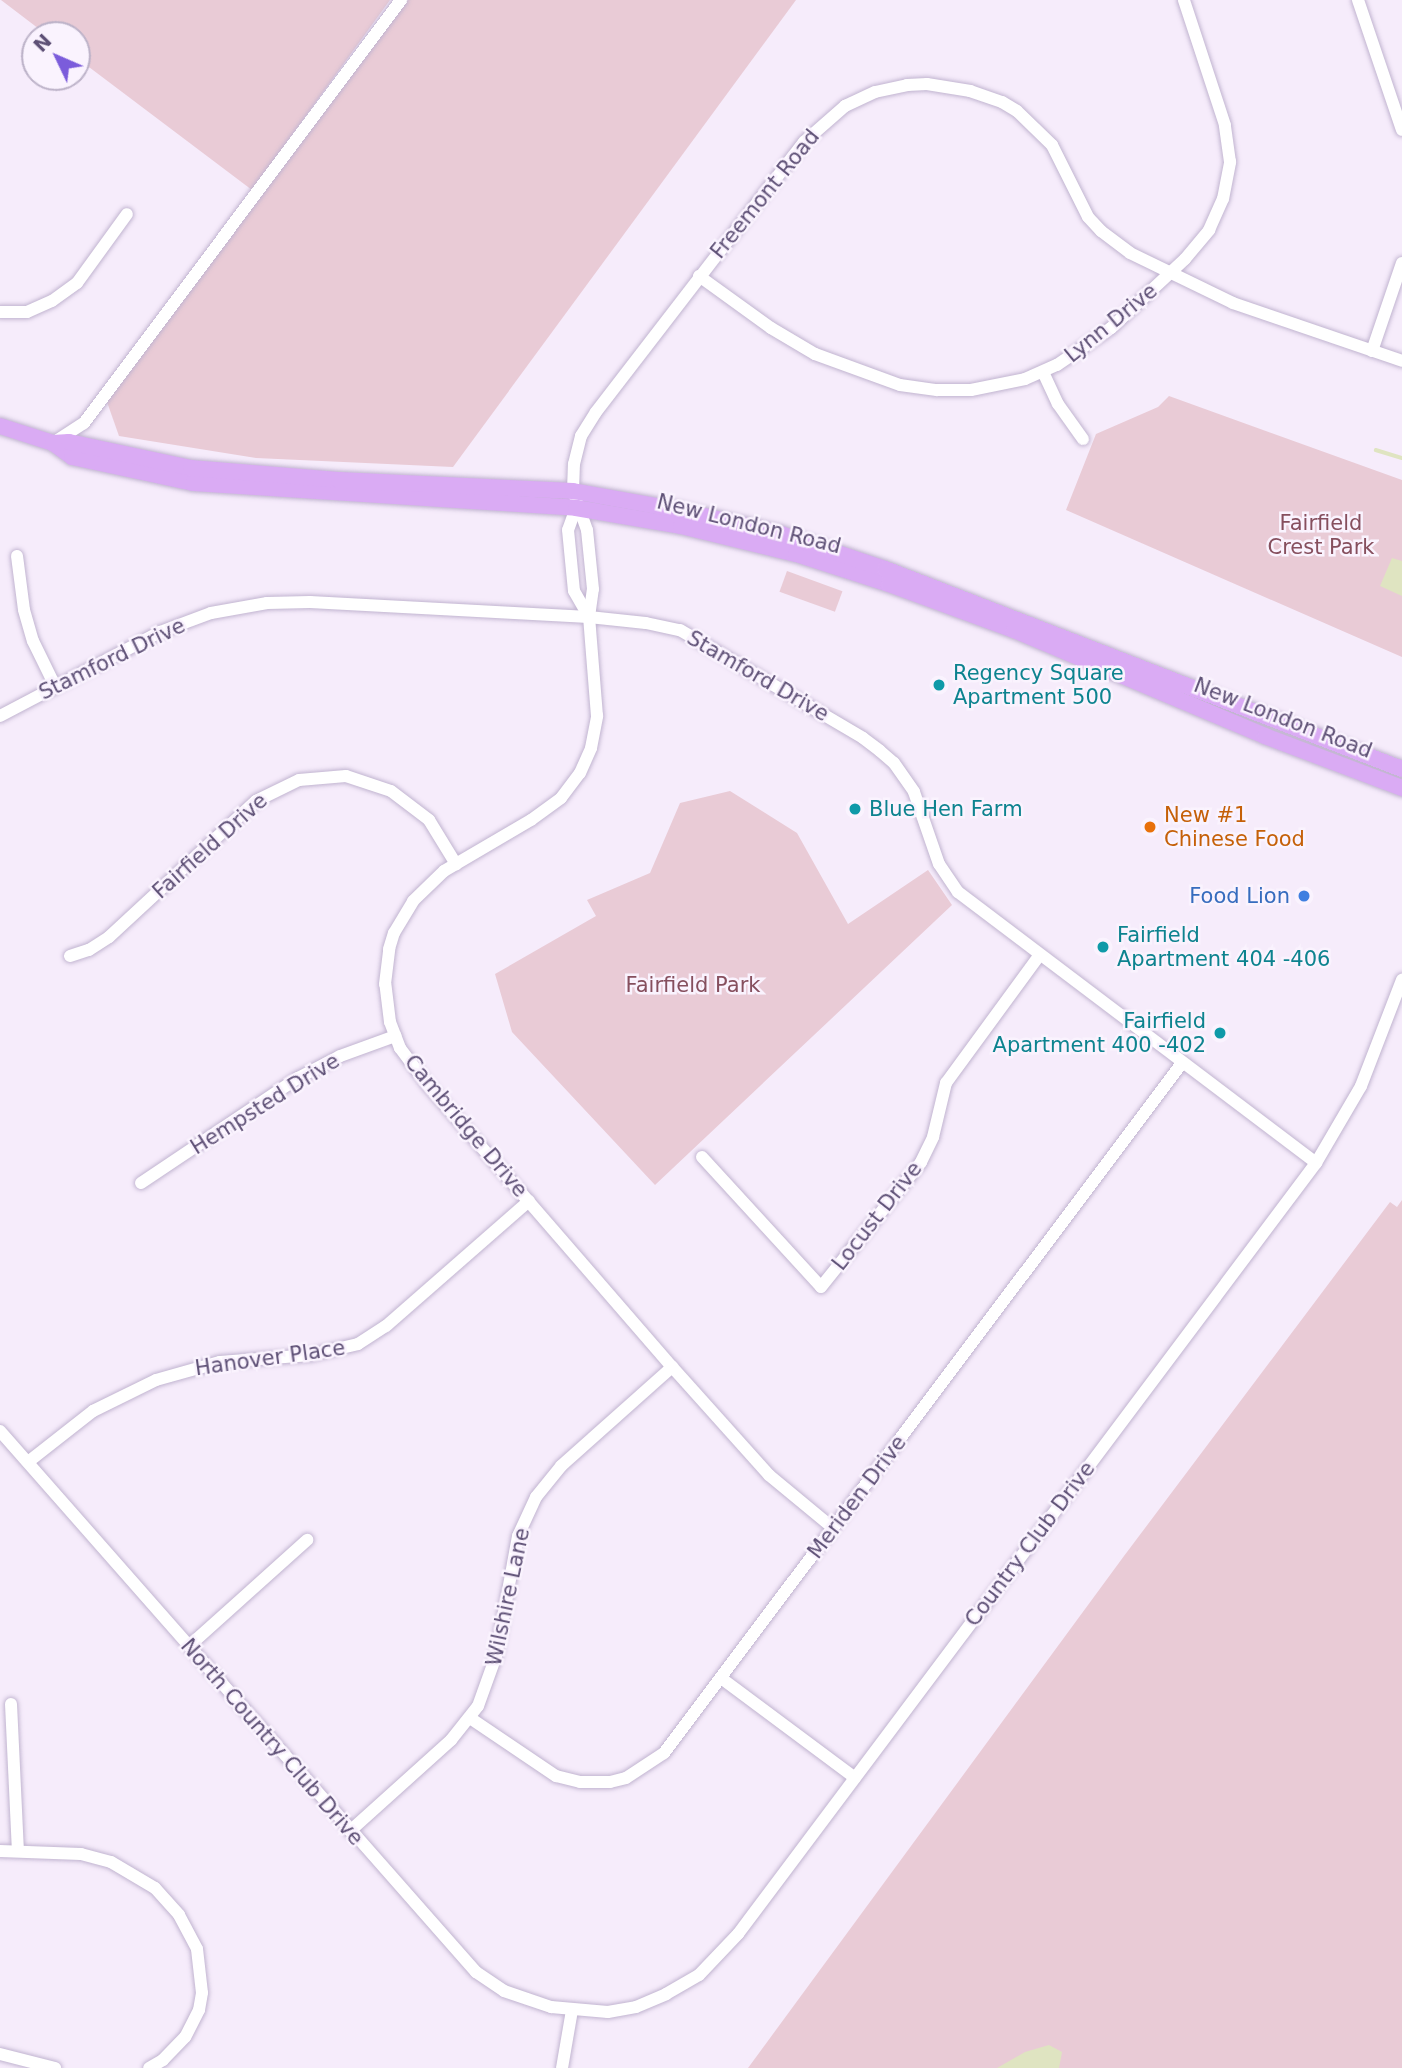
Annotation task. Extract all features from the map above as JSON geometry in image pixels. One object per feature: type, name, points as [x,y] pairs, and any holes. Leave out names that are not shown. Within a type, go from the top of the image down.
[{"type":"main road","name":"New London Road","points":[[0,426],[53,443],[72,457],[111,468],[193,483],[576,508],[681,526],[796,554],[889,583],[1014,630],[1230,722],[1402,788]]},
{"type":"main road","name":"New London Road","points":[[53,443],[69,442],[108,453],[191,468],[339,480],[573,491],[679,510],[809,542],[1402,769]]},
{"type":"street","points":[[53,443],[84,423],[401,0]]},
{"type":"street","name":"Lynn Drive","points":[[699,276],[751,315],[815,354],[900,384],[937,390],[971,390],[1007,384],[1043,372],[1092,343],[1170,274],[1199,244],[1217,216],[1229,179],[1230,162],[1223,117],[1184,0]]},
{"type":"street","points":[[1358,0],[1402,130]]},
{"type":"street","name":"Freemont Road","points":[[573,491],[577,449],[588,424],[699,276],[804,142],[832,114],[875,92],[927,84],[970,91],[1002,102],[1017,111],[1052,145],[1081,205],[1101,231],[1130,253],[1170,274],[1269,317],[1402,361]]},
{"type":"street","points":[[0,312],[27,312],[52,301],[78,283],[127,214]]},
{"type":"street","points":[[1372,351],[1402,263]]},
{"type":"street","points":[[1043,372],[1058,404],[1083,439]]},
{"type":"street","name":"Cambridge Drive","points":[[573,491],[576,508],[587,530],[593,589],[589,617],[597,716],[587,761],[571,786],[548,808],[456,864],[424,889],[394,933],[385,984],[395,1036],[427,1084],[672,1367],[769,1475],[833,1528]]},
{"type":"street","name":"Cambridge Drive","points":[[576,508],[568,530],[574,592],[589,617]]},
{"type":"street","points":[[17,555],[24,610],[33,641],[55,686]]},
{"type":"street","name":"Stamford Drive","points":[[0,716],[184,622],[211,613],[267,603],[310,602],[589,617],[646,623],[680,631],[863,737],[894,764],[910,785],[939,864],[958,892],[1039,956],[1316,1163]]},
{"type":"street","name":"Fairfield Drive","points":[[70,956],[89,950],[109,937],[256,801],[299,780],[346,776],[391,791],[429,820],[456,864]]},
{"type":"street","name":"Locust Drive","points":[[702,1157],[821,1287],[921,1162],[939,1119],[946,1083],[1039,956]]},
{"type":"street","name":"Country Club Drive","points":[[572,2010],[608,2012],[636,2007],[666,1994],[705,1969],[738,1934],[1316,1163],[1361,1086],[1402,980]]},
{"type":"street","name":"Hempsted Drive","points":[[141,1183],[298,1078],[340,1056],[395,1036]]},
{"type":"street","name":"Meriden Drive","points":[[470,1718],[556,1776],[580,1782],[610,1782],[639,1772],[664,1753],[1182,1063]]},
{"type":"street","name":"Hanover Place","points":[[27,1462],[93,1411],[156,1380],[220,1362],[311,1355],[359,1344],[386,1326],[529,1201]]},
{"type":"street","name":"Wilshire Lane","points":[[350,1831],[451,1741],[470,1718],[490,1678],[518,1536],[536,1497],[561,1466],[672,1367]]},
{"type":"street","name":"North Country Club Drive","points":[[0,1431],[476,1972],[521,1999],[572,2010]]},
{"type":"street","points":[[189,1646],[307,1540]]},
{"type":"street","points":[[721,1678],[855,1778]]},
{"type":"street","points":[[11,1704],[18,1851]]},
{"type":"street","points":[[0,1851],[81,1854],[111,1862],[155,1888],[179,1914],[197,1949],[202,1993],[193,2025],[185,2037],[163,2060],[149,2068]]},
{"type":"street","points":[[562,2068],[572,2010]]},
{"type":"street","points":[[0,2054],[55,2068]]},
{"type":"green space","points":[[1,0],[390,0],[252,190],[91,69],[91,21],[29,21]]},
{"type":"green space","points":[[408,0],[796,0],[453,467],[256,458],[119,436],[107,402]]},
{"type":"green space","name":"Fairfield Crest Park","points":[[1169,396],[1402,480],[1402,657],[1066,510],[1096,434],[1158,407]]},
{"type":"green space","points":[[787,571],[842,591],[835,612],[779,592]]},
{"type":"green space","name":"Fairfield Park","points":[[730,791],[797,833],[848,924],[928,870],[952,905],[655,1185],[512,1032],[495,974],[596,916],[587,900],[650,873],[680,803]]},
{"type":"green space","points":[[1402,1200],[1402,2068],[748,2068],[1124,1556],[1390,1202],[1397,1207]]},
{"type":"shaded area","points":[[1392,558],[1402,561],[1402,596],[1380,586]]},
{"type":"shaded area","points":[[1049,2045],[1062,2052],[1059,2068],[997,2068],[1025,2052]]},
{"type":"waterway","points":[[1376,450],[1402,458]]},
{"type":"place","name":"Regency Square Apartment 500","points":[[939,685]]},
{"type":"place","name":"Blue Hen Farm","points":[[855,809]]},
{"type":"place","name":"New #1 Chinese Food","points":[[1150,827]]},
{"type":"place","name":"Food Lion","points":[[1304,896]]},
{"type":"place","name":"Fairfield Apartment 404 -406","points":[[1103,947]]},
{"type":"place","name":"Fairfield Apartment 400 -402","points":[[1220,1033]]}]
